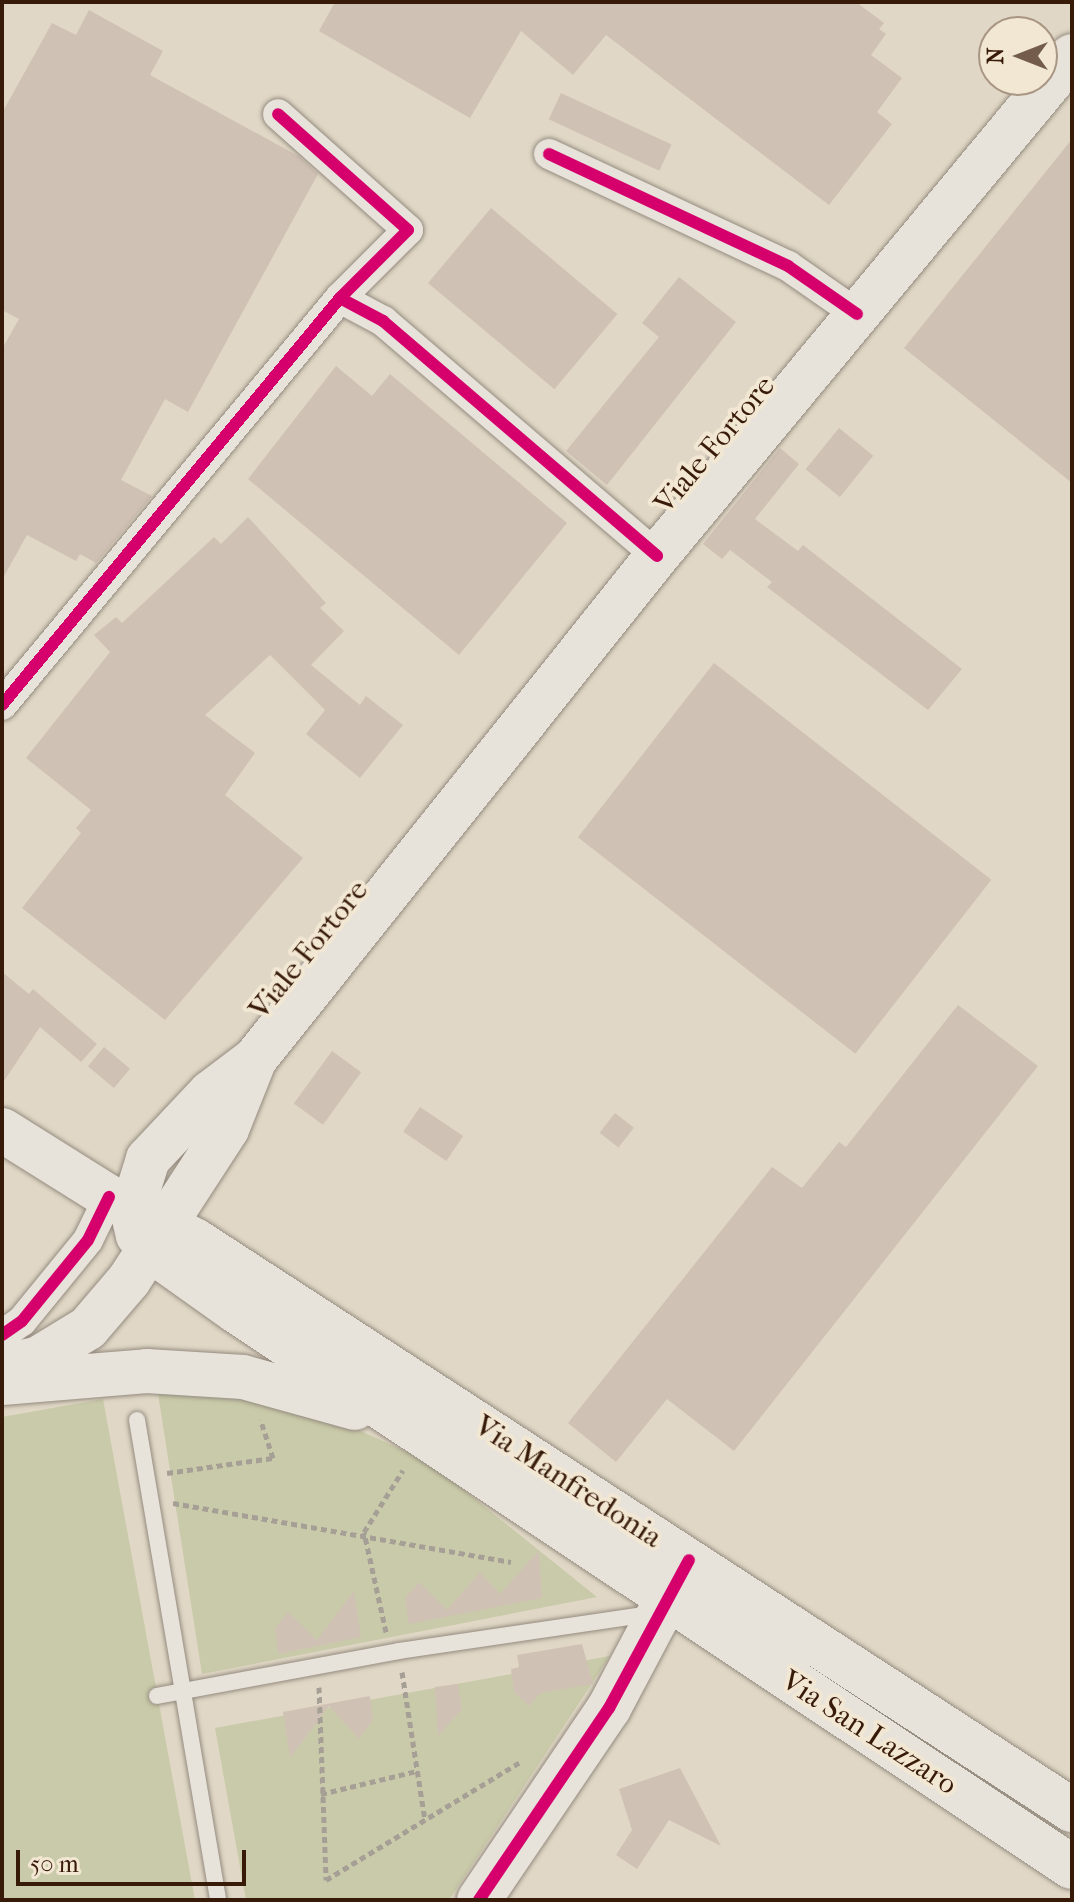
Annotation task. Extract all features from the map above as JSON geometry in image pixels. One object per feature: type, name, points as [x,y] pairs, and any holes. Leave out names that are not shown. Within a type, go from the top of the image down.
[{"type":"main road","name":"Viale Fortore","points":[[139,1221],[148,1159],[210,1093],[255,1059],[657,556],[1072,56]]},
{"type":"main road","name":"Viale Fortore","points":[[139,1221],[227,1129],[255,1059]]},
{"type":"main road","name":"Via Manfredonia","points":[[2,1130],[139,1221],[408,1451],[661,1606],[689,1560],[196,1241],[139,1221]]},
{"type":"main road","points":[[46,1159],[111,1170],[148,1159]]},
{"type":"main road","points":[[2,1366],[37,1359],[88,1328],[139,1221]]},
{"type":"main road","points":[[2,1383],[147,1371],[243,1377],[344,1403],[408,1451]]},
{"type":"main road","name":"Via San Lazzaro","points":[[689,1560],[1072,1810]]},
{"type":"main road","points":[[479,1900],[609,1708],[661,1606]]},
{"type":"main road","name":"Via San Lazzaro","points":[[661,1606],[1072,1867]]},
{"type":"street","points":[[2,705],[340,298],[408,230],[278,114]]},
{"type":"street","points":[[549,154],[788,266],[857,314]]},
{"type":"street","points":[[340,298],[383,321],[657,556]]},
{"type":"street","points":[[2,1335],[22,1321],[88,1240],[139,1221]]},
{"type":"lane","points":[[137,1420],[218,1900]]},
{"type":"lane","points":[[157,1696],[661,1606]]},
{"type":"path","points":[[146,1476],[273,1458],[257,1410]]},
{"type":"path","points":[[408,1451],[364,1532],[395,1652],[425,1820]]},
{"type":"path","points":[[150,1499],[364,1532],[511,1562]]},
{"type":"path","points":[[319,1666],[326,1880],[520,1762]]},
{"type":"path","points":[[321,1794],[417,1771]]},
{"type":"green space","points":[[158,1394],[281,1395],[429,1462],[597,1597],[202,1674]]},
{"type":"green space","points":[[103,1399],[195,1900],[2,1900],[2,1417]]},
{"type":"green space","points":[[610,1656],[449,1900],[246,1900],[215,1728]]},
{"type":"building","points":[[335,2],[856,2],[884,23],[879,29],[886,34],[871,55],[902,78],[877,112],[892,124],[829,205],[606,35],[573,75],[521,31],[470,118],[319,31]]},
{"type":"building","points":[[89,10],[163,51],[150,75],[300,157],[318,174],[188,412],[165,399],[121,480],[152,496],[96,563],[80,554],[76,561],[27,535],[2,580],[2,349],[19,319],[2,310],[2,113],[52,23],[76,35]]},
{"type":"building","points":[[561,93],[672,145],[659,171],[549,119]]},
{"type":"building","points":[[1072,139],[1072,483],[904,348]]},
{"type":"building","points":[[491,208],[617,314],[554,389],[428,283]]},
{"type":"building","points":[[679,277],[736,322],[607,485],[566,451],[659,337],[642,323]]},
{"type":"building","points":[[336,366],[372,396],[390,374],[567,523],[459,655],[248,479]]},
{"type":"building","points":[[839,428],[873,456],[840,497],[806,469]]},
{"type":"building","points":[[780,448],[799,464],[755,519],[798,551],[803,545],[962,669],[928,710],[767,587],[772,582],[730,550],[722,559],[703,544]]},
{"type":"building","points":[[248,517],[326,603],[320,608],[344,631],[311,665],[360,705],[366,696],[403,725],[360,778],[306,734],[325,710],[270,655],[205,715],[255,753],[225,795],[303,858],[165,1020],[22,908],[81,833],[76,828],[91,810],[26,758],[110,652],[94,635],[116,617],[122,623],[214,537],[221,544]]},
{"type":"building","points":[[714,663],[991,880],[855,1054],[578,837]]},
{"type":"building","points":[[2,972],[29,994],[33,989],[97,1044],[81,1062],[40,1027],[2,1084]]},
{"type":"building","points":[[958,1005],[1038,1066],[734,1451],[667,1399],[616,1462],[568,1423],[772,1167],[802,1188],[839,1142],[846,1147]]},
{"type":"building","points":[[104,1047],[130,1069],[114,1088],[88,1066]]},
{"type":"building","points":[[332,1051],[361,1072],[323,1125],[294,1104]]},
{"type":"building","points":[[420,1107],[463,1136],[446,1161],[403,1132]]},
{"type":"building","points":[[615,1113],[634,1128],[619,1147],[600,1133]]},
{"type":"building","points":[[539,1550],[542,1598],[409,1624],[405,1598],[419,1582],[447,1610],[480,1572],[500,1594]]},
{"type":"building","points":[[354,1591],[361,1637],[278,1654],[275,1628],[288,1612],[317,1640]]},
{"type":"building","points":[[582,1644],[593,1684],[540,1693],[529,1706],[514,1692],[511,1669],[519,1667],[517,1655]]},
{"type":"building","points":[[458,1684],[462,1709],[438,1736],[435,1687]]},
{"type":"building","points":[[370,1696],[373,1720],[359,1739],[329,1706],[290,1758],[283,1712]]},
{"type":"building","points":[[680,1768],[721,1846],[669,1820],[637,1869],[616,1855],[632,1830],[619,1789]]},
{"type":"cycle path","points":[[2,705],[340,298],[408,230],[278,114]]},
{"type":"cycle path","points":[[549,154],[788,266],[857,314]]},
{"type":"cycle path","points":[[340,298],[383,321],[657,556]]},
{"type":"cycle path","points":[[2,1335],[22,1321],[88,1240],[109,1197]]},
{"type":"cycle path","points":[[479,1900],[609,1708],[689,1560]]}]
